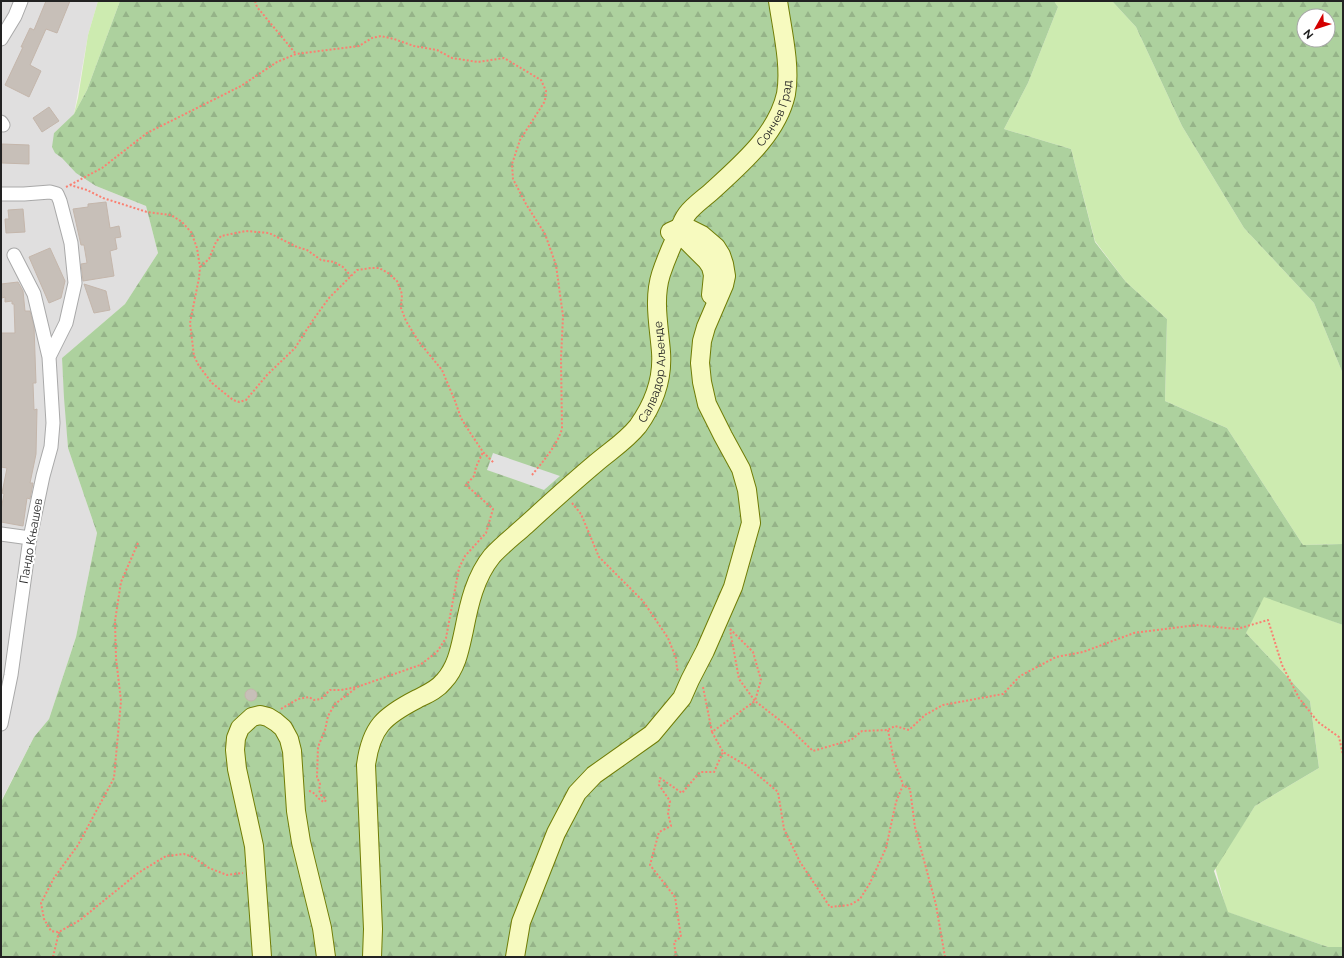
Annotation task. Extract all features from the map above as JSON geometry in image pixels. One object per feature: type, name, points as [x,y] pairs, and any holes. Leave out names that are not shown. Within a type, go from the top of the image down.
[{"type":"street","points":[[1,39],[15,16],[21,1]]},
{"type":"street","name":"Сончев Град","points":[[679,228],[688,212],[735,170],[759,144],[769,132],[781,110],[786,93],[787,76],[785,47],[778,1]]},
{"type":"street","points":[[1,194],[50,192],[57,194]]},
{"type":"street","name":"Пандо Књашев","points":[[49,357],[66,323],[75,284],[71,243],[57,194]]},
{"type":"street","points":[[702,200],[700,220],[702,235]]},
{"type":"street","points":[[515,957],[521,922],[556,833],[576,793],[594,775],[652,734],[682,698],[705,651],[737,574],[751,524],[747,490],[741,469],[707,404],[702,382],[700,363],[702,341],[706,327],[720,297],[726,276],[724,264],[716,247],[702,235],[688,228],[679,228],[683,237],[711,267],[713,275],[711,295],[696,339],[694,364],[696,386],[709,422],[734,464],[747,490]]},
{"type":"street","name":"Салвадор Аљенде","points":[[372,957],[373,929],[366,765],[372,738],[378,727],[390,715],[438,688],[446,679],[453,668],[459,651],[474,590],[485,566],[492,556],[564,490],[619,445],[635,429],[652,403],[661,367],[662,354],[657,295],[660,278],[679,228]]},
{"type":"street","name":"Салвадор Аљенде","points":[[598,461],[628,428],[645,400],[649,388],[652,364],[646,312],[647,281],[650,270],[664,238],[669,233],[679,228]]},
{"type":"street","points":[[666,263],[672,257],[684,253],[691,253],[703,257]]},
{"type":"street","name":"Пандо Књашев","points":[[1,724],[11,675],[30,538],[42,476],[52,448],[49,357],[34,294],[14,255]]},
{"type":"street","points":[[1,534],[30,538]]},
{"type":"street","points":[[262,957],[254,846],[234,750],[236,738],[240,728],[252,717],[260,715],[268,717],[276,722],[283,728],[289,739],[292,751],[296,811],[301,842],[322,928],[326,957]]},
{"type":"path","points":[[255,1],[257,7],[296,54]]},
{"type":"path","points":[[57,194],[64,188],[102,168],[147,133],[241,86],[277,62],[296,54],[359,46],[372,38],[381,36],[414,46],[436,50],[452,58],[478,62],[504,58],[541,80],[546,91],[545,101],[520,140],[512,164],[513,179],[526,204],[545,234],[556,265],[563,316],[561,359],[562,429],[559,440],[532,475]]},
{"type":"path","points":[[70,185],[87,190],[103,198],[147,212],[171,215],[182,222],[191,232],[198,248],[200,267],[190,324],[194,356],[199,366],[212,383],[233,400],[239,402],[246,400],[267,375],[295,348],[329,298],[357,270],[379,268],[388,273],[397,281],[402,294],[402,308],[406,321],[419,342],[442,370],[461,418],[483,452],[494,463]]},
{"type":"path","points":[[200,267],[209,259],[216,242],[221,236],[246,230],[269,234],[307,250],[321,260],[334,262],[343,267],[351,276]]},
{"type":"path","points":[[268,717],[298,699],[309,697],[314,700],[321,699],[330,690],[341,690],[357,687],[420,665],[437,652],[446,638],[459,568],[465,556],[486,533],[493,509],[466,485],[474,476],[476,467],[483,452]]},
{"type":"path","points":[[564,490],[581,514],[599,556],[643,600],[668,638],[676,658],[677,669],[690,680],[702,684],[712,732],[723,752],[747,766],[778,792],[784,829],[800,862],[830,907],[850,905],[860,899],[870,883],[886,848],[896,802],[903,785]]},
{"type":"path","points":[[138,543],[120,582],[115,621],[116,658],[121,701],[114,778],[78,845],[54,878],[41,903],[44,919],[51,931],[58,932],[80,920],[138,873],[166,856],[184,854],[193,857],[209,868],[227,875],[257,871]]},
{"type":"path","points":[[730,622],[739,679],[755,701],[786,726],[813,751],[851,740],[862,732],[888,730],[896,726],[909,730],[925,715],[943,705],[1003,694],[1020,676],[1056,657],[1083,652],[1134,633],[1196,625],[1237,629],[1268,620],[1282,665],[1299,698],[1318,722],[1339,737],[1343,755]]},
{"type":"path","points":[[712,732],[755,701],[761,680],[753,652],[730,629]]},
{"type":"path","points":[[313,792],[321,802],[325,802],[326,799],[321,795],[319,790],[320,784],[317,777],[318,747],[328,716],[335,704],[357,687]]},
{"type":"path","points":[[888,730],[894,761],[903,785],[910,789],[915,827],[936,905],[945,957]]},
{"type":"path","points":[[676,957],[674,942],[681,937],[675,897],[650,865],[659,832],[671,826],[668,813],[670,801],[659,785],[660,778],[682,793],[700,772],[714,772],[723,752]]},
{"type":"path","points":[[53,957],[58,932]]},
{"type":"shaded area","points":[[1,1],[98,1],[88,35],[74,114],[54,133],[62,157],[96,186],[146,206],[158,253],[125,304],[62,358],[68,448],[97,533],[76,637],[49,719],[34,737],[1,801]]},
{"type":"shaded area","points":[[493,453],[560,476],[544,490],[487,470]]},
{"type":"green space","points":[[98,1],[120,1],[87,90],[74,114],[88,35]]},
{"type":"green space","points":[[120,1],[1054,1],[1058,7],[1028,83],[1004,129],[1071,149],[1095,242],[1126,282],[1167,319],[1165,401],[1227,428],[1303,545],[1343,544],[1343,625],[1264,597],[1246,633],[1310,701],[1319,768],[1255,806],[1214,871],[1228,912],[1328,947],[1343,947],[1343,957],[1,957],[1,802],[34,737],[49,719],[76,637],[97,533],[68,448],[62,358],[125,304],[158,253],[146,206],[96,186],[76,173],[62,158],[55,153],[52,147],[54,133],[74,114],[87,90]]},
{"type":"green space","points":[[1054,1],[1112,1],[1136,27],[1182,126],[1244,228],[1314,303],[1343,374],[1343,544],[1303,545],[1227,428],[1165,401],[1167,319],[1126,282],[1095,241],[1071,149],[1004,129],[1028,83],[1058,7]]},
{"type":"green space","points":[[1112,1],[1343,1],[1343,374],[1314,303],[1244,228],[1182,126],[1136,27]]},
{"type":"green space","points":[[1256,592],[1343,625],[1343,947],[1328,947],[1227,912],[1215,867],[1255,806],[1319,768],[1310,701],[1246,633]]},
{"type":"building","points":[[46,1],[70,1],[57,33],[46,29],[30,65],[41,71],[29,97],[5,85],[23,47],[21,47],[30,28],[34,30]]},
{"type":"building","points":[[49,107],[59,121],[42,132],[33,118]]},
{"type":"building","points":[[2,144],[29,145],[29,164],[2,163]]},
{"type":"building","points":[[106,202],[110,228],[119,226],[121,237],[115,238],[117,249],[110,251],[114,276],[83,281],[81,264],[87,263],[84,245],[81,245],[73,209],[88,207],[88,204]]},
{"type":"building","points":[[23,209],[25,232],[6,233],[5,219],[9,219],[8,210]]},
{"type":"building","points":[[50,248],[65,281],[61,298],[49,303],[29,257]]},
{"type":"building","points":[[18,282],[23,291],[25,311],[30,311],[34,326],[36,383],[33,383],[34,410],[37,409],[36,454],[30,483],[33,483],[30,499],[27,498],[23,526],[1,522],[1,510],[4,494],[2,493],[7,468],[1,467],[1,333],[15,333],[14,304],[12,304],[12,301],[5,302],[5,297],[2,298],[1,284]]},
{"type":"building","points":[[84,284],[106,291],[110,310],[94,313]]},
{"type":"building","points":[[249,689],[253,689],[257,695],[253,701],[249,701],[245,697],[245,693]]}]
